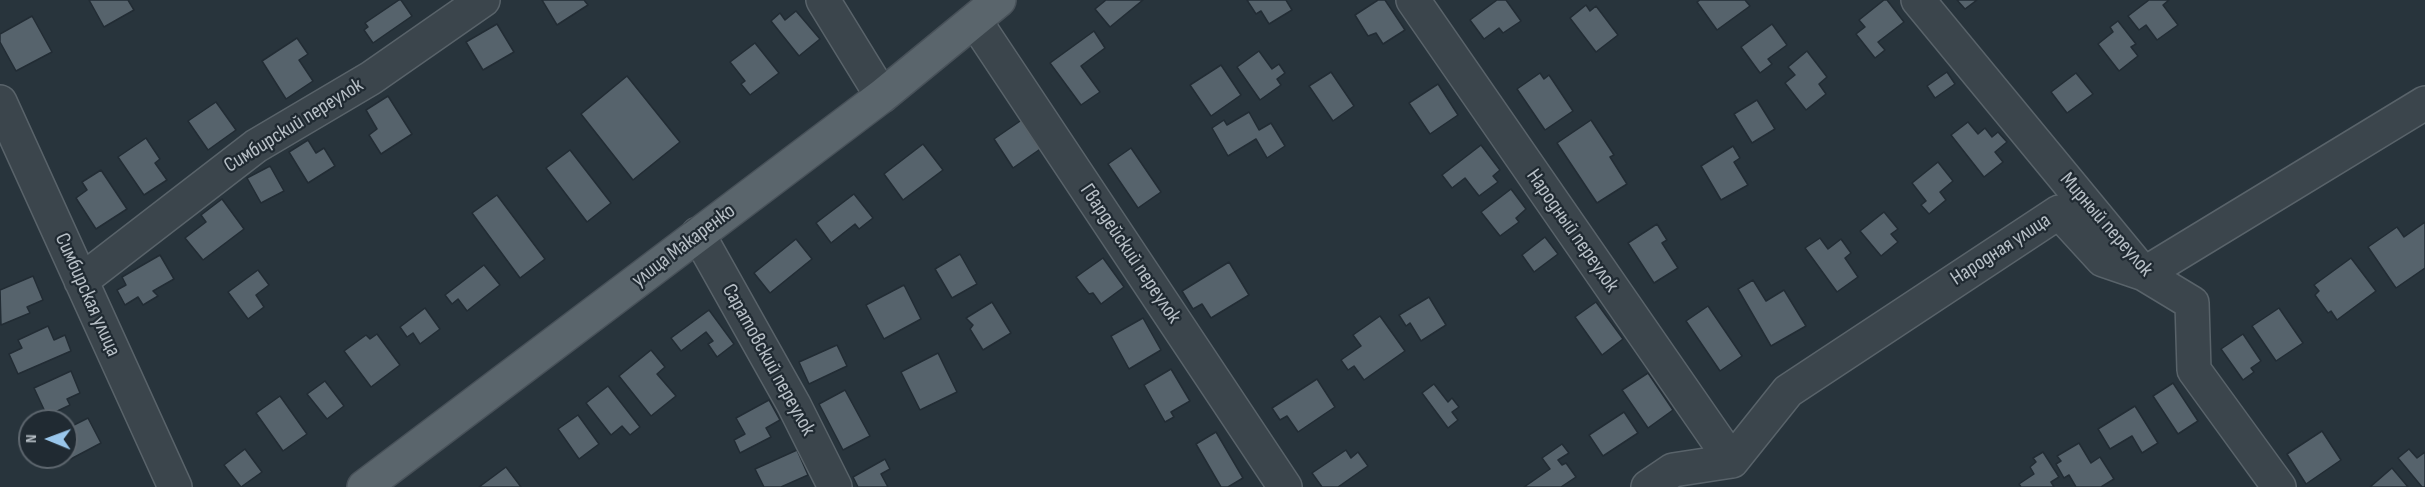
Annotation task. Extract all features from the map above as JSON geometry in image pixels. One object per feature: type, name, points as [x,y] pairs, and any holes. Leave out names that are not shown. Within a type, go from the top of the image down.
[{"type":"main road","name":"улица Макаренко","points":[[364,487],[882,96],[987,11]]},
{"type":"street","name":"Симбирский переулок","points":[[81,281],[255,146],[371,78],[483,0]]},
{"type":"street","points":[[823,0],[882,96]]},
{"type":"street","name":"Народный переулок","points":[[1413,0],[1732,461]]},
{"type":"street","name":"Мирный переулок","points":[[1918,0],[2144,274],[2192,303],[2194,370],[2279,487]]},
{"type":"street","name":"Гвардейский переулок","points":[[987,11],[1276,484]]},
{"type":"street","name":"Симбирская улица","points":[[0,102],[175,487]]},
{"type":"street","points":[[2144,274],[2425,103]]},
{"type":"street","name":"Народная улица","points":[[1732,461],[1788,391],[2059,212],[2103,260],[2144,274]]},
{"type":"street","name":"Саратовский переулок","points":[[698,234],[794,405],[835,487]]},
{"type":"street","points":[[1648,487],[1673,470],[1732,461]]},
{"type":"building","points":[[89,0],[128,0],[134,10],[104,27]]},
{"type":"building","points":[[399,0],[412,16],[373,43],[364,30],[368,27],[365,23]]},
{"type":"building","points":[[542,0],[584,0],[588,5],[557,25]]},
{"type":"building","points":[[1106,0],[1143,0],[1110,27],[1095,9]]},
{"type":"building","points":[[1247,0],[1286,0],[1292,10],[1269,24],[1261,11],[1256,14]]},
{"type":"building","points":[[1378,0],[1385,0],[1405,30],[1383,44],[1376,33],[1368,36],[1355,15]]},
{"type":"building","points":[[1497,0],[1506,0],[1521,21],[1503,33],[1499,28],[1484,39],[1470,20]]},
{"type":"building","points":[[1700,0],[1745,0],[1750,6],[1717,30],[1697,2]]},
{"type":"building","points":[[1887,0],[1904,22],[1878,42],[1885,50],[1875,58],[1856,34],[1865,27],[1859,20]]},
{"type":"building","points":[[1957,0],[1977,0],[1965,9]]},
{"type":"building","points":[[2149,0],[2169,0],[2163,5],[2178,25],[2157,40],[2146,25],[2139,30],[2128,16]]},
{"type":"building","points":[[1586,5],[1590,11],[1596,6],[1618,35],[1596,52],[1570,18]]},
{"type":"building","points":[[796,11],[820,39],[799,56],[771,21],[780,13],[785,20]]},
{"type":"building","points":[[32,16],[52,52],[16,71],[0,42],[0,34]]},
{"type":"building","points":[[2118,21],[2136,44],[2131,47],[2138,56],[2119,71],[2098,44],[2113,32],[2110,27]]},
{"type":"building","points":[[497,24],[514,52],[483,70],[466,42]]},
{"type":"building","points":[[1772,24],[1787,45],[1768,59],[1772,64],[1760,73],[1741,47]]},
{"type":"building","points":[[1094,31],[1105,48],[1081,66],[1100,92],[1081,105],[1050,63]]},
{"type":"building","points":[[297,38],[308,54],[299,60],[313,81],[286,99],[262,61]]},
{"type":"building","points":[[755,43],[779,73],[750,95],[741,84],[745,81],[730,62]]},
{"type":"building","points":[[1259,51],[1272,69],[1279,64],[1285,73],[1277,79],[1281,85],[1260,100],[1237,67]]},
{"type":"building","points":[[1807,51],[1827,77],[1819,84],[1826,94],[1806,110],[1785,83],[1795,75],[1788,67]]},
{"type":"building","points":[[1221,65],[1241,95],[1211,116],[1190,85]]},
{"type":"building","points":[[1331,72],[1354,106],[1333,121],[1309,86]]},
{"type":"building","points":[[1947,72],[1955,84],[1935,98],[1927,86]]},
{"type":"building","points":[[1540,73],[1544,79],[1549,75],[1573,111],[1545,130],[1517,89]]},
{"type":"building","points":[[2076,73],[2093,94],[2067,113],[2051,92]]},
{"type":"building","points":[[627,76],[680,142],[633,180],[581,114]]},
{"type":"building","points":[[1438,84],[1458,115],[1430,134],[1409,103]]},
{"type":"building","points":[[388,96],[412,134],[381,154],[369,135],[377,129],[366,110]]},
{"type":"building","points":[[1757,100],[1775,129],[1752,143],[1734,114]]},
{"type":"building","points":[[216,102],[236,130],[208,150],[188,121]]},
{"type":"building","points":[[1249,112],[1259,130],[1271,123],[1285,146],[1267,158],[1256,139],[1228,156],[1212,128],[1224,120],[1227,125]]},
{"type":"building","points":[[1026,117],[1046,145],[1013,168],[994,139]]},
{"type":"building","points":[[1591,120],[1614,155],[1610,157],[1627,184],[1597,203],[1557,143]]},
{"type":"building","points":[[1968,122],[1978,134],[1985,128],[1992,137],[1998,132],[2007,142],[1995,152],[2003,162],[1984,177],[1951,135]]},
{"type":"building","points":[[146,138],[160,159],[155,163],[167,180],[144,195],[118,157]]},
{"type":"building","points":[[308,140],[316,153],[324,148],[335,166],[308,183],[289,152]]},
{"type":"building","points":[[923,144],[943,170],[903,200],[884,174]]},
{"type":"building","points":[[1481,145],[1500,170],[1493,176],[1498,182],[1479,196],[1465,178],[1452,188],[1442,175]]},
{"type":"building","points":[[1733,146],[1740,158],[1734,162],[1748,185],[1721,200],[1701,166]]},
{"type":"building","points":[[1131,148],[1161,192],[1138,208],[1108,164]]},
{"type":"building","points":[[570,150],[611,203],[587,222],[546,168]]},
{"type":"building","points":[[1938,162],[1953,181],[1940,192],[1946,200],[1929,214],[1921,205],[1926,201],[1912,183]]},
{"type":"building","points":[[270,166],[284,191],[261,203],[247,178]]},
{"type":"building","points":[[101,170],[127,209],[96,229],[76,198],[87,190],[82,182]]},
{"type":"building","points":[[1511,189],[1526,209],[1516,218],[1519,222],[1500,236],[1481,212]]},
{"type":"building","points":[[854,194],[873,218],[859,229],[855,224],[831,243],[816,223]]},
{"type":"building","points":[[497,195],[545,259],[520,278],[472,213]]},
{"type":"building","points":[[222,199],[244,229],[203,260],[185,238],[206,222],[201,215]]},
{"type":"building","points":[[1884,212],[1898,229],[1891,234],[1898,242],[1881,256],[1860,231]]},
{"type":"building","points":[[2425,222],[2425,268],[2396,288],[2368,247],[2397,227],[2404,237]]},
{"type":"building","points":[[1657,224],[1667,240],[1662,243],[1678,268],[1654,283],[1628,243]]},
{"type":"building","points":[[1545,237],[1558,254],[1534,272],[1522,255]]},
{"type":"building","points":[[1820,238],[1828,249],[1841,239],[1851,253],[1845,258],[1858,277],[1837,292],[1805,248]]},
{"type":"building","points":[[796,239],[812,259],[770,293],[754,273]]},
{"type":"building","points":[[960,254],[977,284],[952,298],[935,269]]},
{"type":"building","points":[[160,255],[174,279],[153,291],[158,296],[143,305],[138,297],[125,305],[117,290],[126,285],[122,277]]},
{"type":"building","points":[[1103,258],[1124,287],[1101,304],[1093,293],[1089,294],[1076,277]]},
{"type":"building","points":[[2351,258],[2376,291],[2337,320],[2331,311],[2328,313],[2315,295],[2319,291],[2314,285]]},
{"type":"building","points":[[1229,262],[1249,295],[1211,318],[1202,304],[1193,309],[1182,291]]},
{"type":"building","points":[[484,265],[500,285],[467,311],[458,299],[452,304],[445,295]]},
{"type":"building","points":[[258,270],[269,285],[256,295],[264,307],[248,319],[228,292]]},
{"type":"building","points":[[33,276],[43,300],[27,307],[30,313],[1,325],[0,290]]},
{"type":"building","points":[[1753,280],[1766,301],[1784,290],[1806,326],[1771,346],[1738,289]]},
{"type":"building","points":[[904,285],[921,319],[884,339],[866,305]]},
{"type":"building","points":[[1429,297],[1446,325],[1421,341],[1410,323],[1406,326],[1399,315]]},
{"type":"building","points":[[992,302],[1011,333],[983,350],[970,329],[973,325],[966,318]]},
{"type":"building","points":[[1596,302],[1623,339],[1602,355],[1575,317]]},
{"type":"building","points":[[1708,306],[1742,356],[1720,371],[1686,321]]},
{"type":"building","points":[[425,308],[440,329],[420,344],[413,333],[407,337],[400,327]]},
{"type":"building","points":[[2279,308],[2303,343],[2276,361],[2252,326]]},
{"type":"building","points":[[709,310],[734,344],[717,357],[708,344],[713,341],[706,332],[681,351],[671,338]]},
{"type":"building","points":[[1380,316],[1405,351],[1364,380],[1354,366],[1348,370],[1341,360],[1361,346],[1353,335]]},
{"type":"building","points":[[1143,318],[1161,350],[1129,369],[1111,336]]},
{"type":"building","points":[[48,326],[54,340],[65,335],[71,351],[18,374],[9,354],[22,348],[18,340]]},
{"type":"building","points":[[377,334],[400,365],[371,387],[344,351],[366,335],[370,339]]},
{"type":"building","points":[[2243,334],[2261,361],[2251,368],[2254,372],[2243,380],[2221,349]]},
{"type":"building","points":[[837,345],[847,366],[809,384],[799,362]]},
{"type":"building","points":[[651,350],[665,367],[657,374],[676,396],[651,416],[619,376]]},
{"type":"building","points":[[938,353],[957,392],[920,410],[901,372]]},
{"type":"building","points":[[1171,369],[1190,401],[1171,412],[1174,417],[1165,422],[1144,385]]},
{"type":"building","points":[[71,371],[80,393],[67,399],[70,405],[62,409],[44,409],[34,388]]},
{"type":"building","points":[[1648,373],[1673,410],[1648,428],[1622,390]]},
{"type":"building","points":[[1317,379],[1335,407],[1298,432],[1287,416],[1280,420],[1272,408]]},
{"type":"building","points":[[325,381],[344,406],[327,419],[307,394]]},
{"type":"building","points":[[2173,383],[2198,421],[2178,434],[2153,396]]},
{"type":"building","points":[[1434,384],[1448,402],[1452,398],[1459,407],[1452,412],[1458,420],[1448,428],[1422,393]]},
{"type":"building","points":[[608,386],[640,427],[630,435],[622,426],[611,435],[586,403]]},
{"type":"building","points":[[845,390],[870,436],[843,450],[819,404]]},
{"type":"building","points":[[280,396],[307,434],[283,451],[256,413]]},
{"type":"building","points":[[769,400],[780,420],[766,428],[771,437],[740,453],[734,440],[745,434],[736,418]]},
{"type":"building","points":[[2135,406],[2158,443],[2142,453],[2132,436],[2110,449],[2098,429]]},
{"type":"building","points":[[1624,412],[1638,433],[1603,456],[1589,435]]},
{"type":"building","points":[[578,415],[599,444],[579,459],[558,429]]},
{"type":"building","points":[[88,418],[101,443],[78,455],[78,423]]},
{"type":"building","points":[[2322,431],[2341,460],[2306,484],[2287,454]]},
{"type":"building","points":[[1216,432],[1243,478],[1228,487],[1221,487],[1196,444]]},
{"type":"building","points":[[2079,443],[2091,463],[2100,457],[2114,479],[2101,487],[2076,487],[2069,475],[2064,478],[2056,464],[2061,461],[2057,456]]},
{"type":"building","points":[[1562,444],[1569,453],[1558,460],[1562,465],[1566,463],[1576,477],[1561,487],[1524,487],[1550,469],[1542,458]]},
{"type":"building","points":[[245,449],[262,472],[241,487],[224,465]]},
{"type":"building","points":[[2409,449],[2417,458],[2425,452],[2425,487],[2422,487],[2398,458]]},
{"type":"building","points":[[797,450],[808,475],[781,487],[764,487],[755,469]]},
{"type":"building","points":[[1346,450],[1351,458],[1358,452],[1368,466],[1338,487],[1322,487],[1312,473]]},
{"type":"building","points":[[2043,452],[2059,477],[2051,482],[2054,487],[2021,487],[2019,484],[2034,474],[2030,467],[2036,462],[2033,458]]},
{"type":"building","points":[[885,459],[890,469],[881,474],[888,487],[858,487],[853,477]]},
{"type":"building","points":[[506,467],[521,487],[479,487]]},
{"type":"building","points":[[2392,468],[2408,487],[2370,487]]}]
